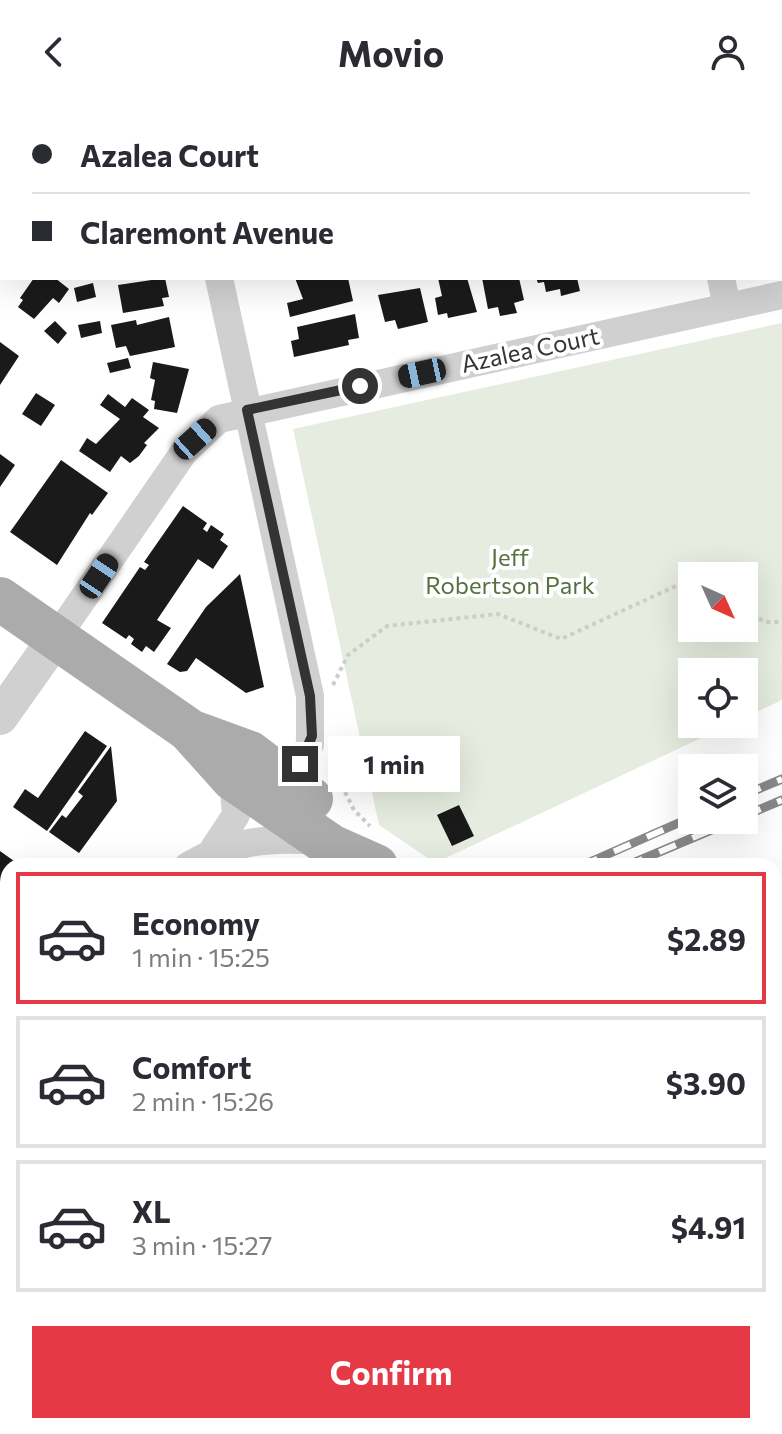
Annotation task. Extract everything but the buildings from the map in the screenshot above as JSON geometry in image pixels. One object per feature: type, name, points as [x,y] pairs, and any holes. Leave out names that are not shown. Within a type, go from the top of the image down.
[{"type":"main road","points":[[0,599],[189,730],[233,779],[323,841],[376,854]]},
{"type":"main road","points":[[189,730],[250,753],[347,826],[376,854]]},
{"type":"street","points":[[219,280],[310,696],[310,745],[287,780]]},
{"type":"street","points":[[721,280],[727,307]]},
{"type":"street","name":"Azalea Court","points":[[0,717],[195,439],[219,419],[247,410],[782,295]]},
{"type":"street","points":[[213,850],[236,815],[233,779]]},
{"type":"street","points":[[200,858],[213,850],[281,838],[323,841]]},
{"type":"path","points":[[331,695],[338,671],[348,655],[360,643],[387,626],[498,614],[561,639],[678,587]]},
{"type":"path","points":[[758,618],[782,622]]},
{"type":"path","points":[[335,745],[348,799],[376,854]]},
{"type":"green space","name":"Jeff Robertson Park","points":[[782,323],[782,700],[758,711],[758,658],[678,658],[678,738],[701,738],[446,858],[428,858],[379,825],[293,429]]},
{"type":"railway","points":[[758,789],[782,779]]},
{"type":"railway","points":[[758,810],[782,800]]},
{"type":"railway","points":[[599,858],[678,823]]},
{"type":"railway","points":[[645,858],[702,834]]},
{"type":"route","points":[[300,764],[312,736],[310,696],[247,410],[360,386]]}]
